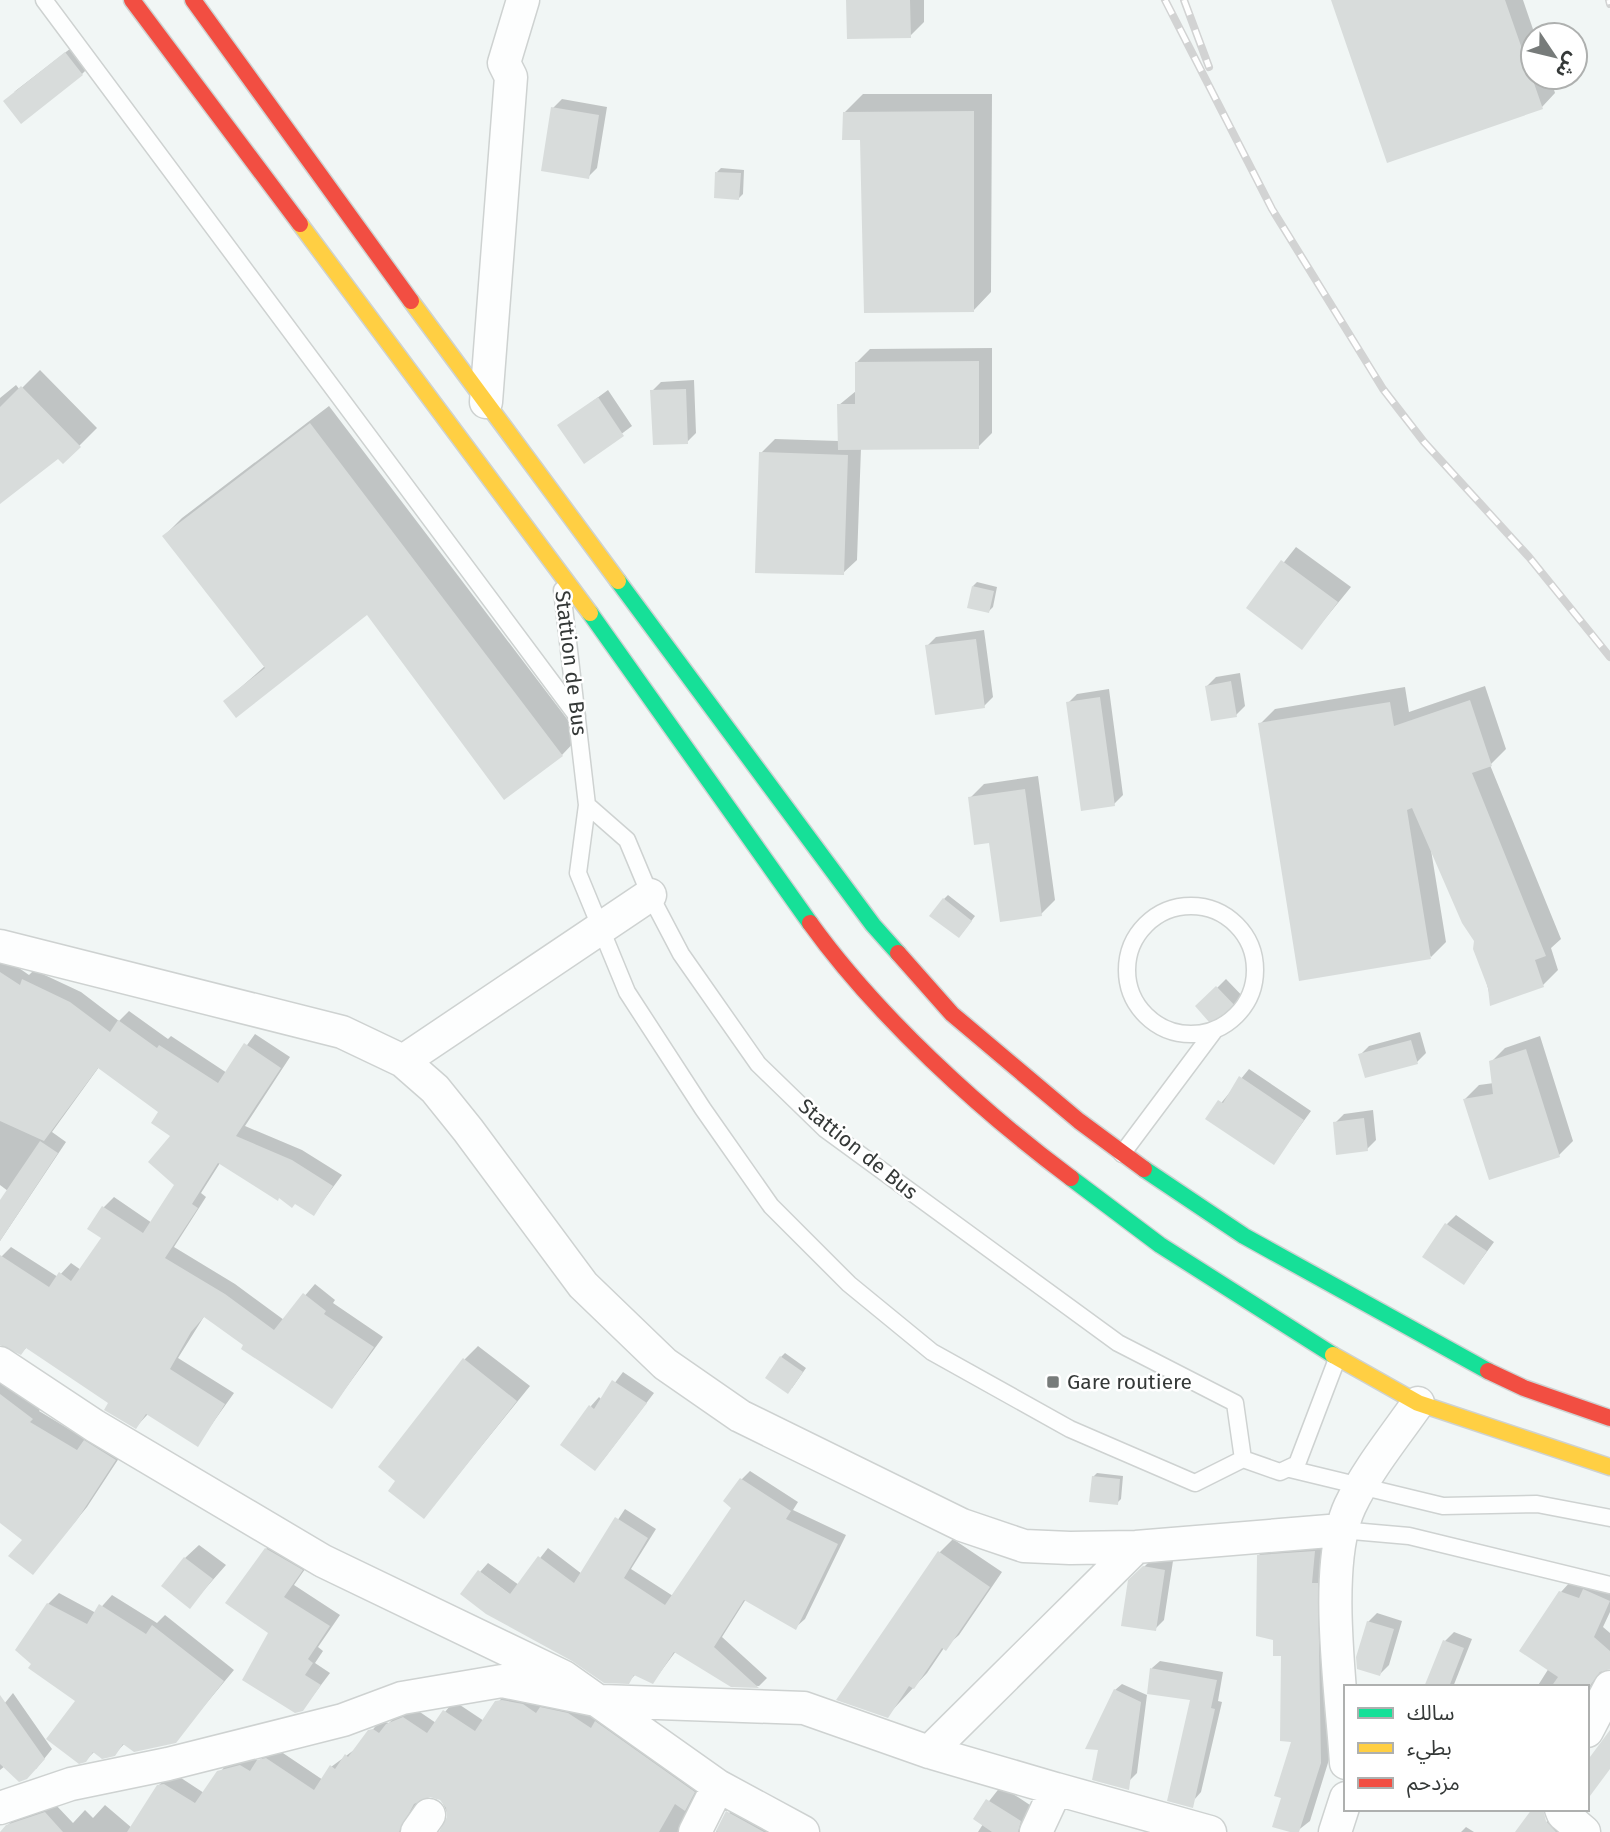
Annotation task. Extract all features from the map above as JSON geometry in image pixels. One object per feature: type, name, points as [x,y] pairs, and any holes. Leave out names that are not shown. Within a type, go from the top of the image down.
[{"type":"main road","points":[[132,0],[559,570],[831,952],[917,1045],[1036,1152],[1098,1199],[1201,1273],[1337,1359],[1427,1406],[1610,1467]]},
{"type":"main road","points":[[193,0],[873,925],[952,1014],[1122,1154],[1244,1236],[1461,1364],[1610,1418]]},
{"type":"main road","points":[[454,430],[486,402]]},
{"type":"main road","points":[[1337,1359],[1341,1333]]},
{"type":"main road","points":[[1427,1406],[1453,1392]]},
{"type":"street","points":[[486,402],[511,77],[504,63],[523,0]]},
{"type":"street","points":[[511,77],[522,67],[540,0]]},
{"type":"street","points":[[403,1061],[650,895]]},
{"type":"street","points":[[0,946],[342,1032],[403,1061],[435,1089],[468,1130],[583,1285],[665,1364],[707,1395],[805,1451],[992,1537],[1024,1546],[1136,1547],[1340,1530]]},
{"type":"street","points":[[0,1363],[95,1426],[323,1561],[564,1677],[718,1786],[803,1832]]},
{"type":"street","points":[[1344,1731],[1336,1602],[1340,1530],[1360,1488],[1427,1406]]},
{"type":"street","points":[[929,1752],[1136,1547]]},
{"type":"street","points":[[0,1808],[71,1784],[167,1764],[343,1720],[402,1698],[502,1681],[601,1701],[804,1708],[929,1752],[1210,1832]]},
{"type":"street","points":[[1589,1727],[1610,1687]]},
{"type":"street","points":[[695,1832],[718,1786]]},
{"type":"street","points":[[1036,1832],[1056,1788]]},
{"type":"street","points":[[1335,1832],[1344,1804]]},
{"type":"street","points":[[1562,1811],[1584,1832]]},
{"type":"lane","points":[[44,0],[578,718]]},
{"type":"lane","name":"Stattion de Bus","points":[[559,570],[587,805],[627,839],[650,895],[681,954],[758,1064],[825,1129],[1118,1343],[1235,1402],[1243,1459]]},
{"type":"lane","points":[[587,805],[578,873],[627,992],[703,1109],[771,1206],[849,1284],[932,1352],[1070,1429],[1195,1483],[1243,1459],[1280,1472],[1290,1469],[1301,1457],[1337,1359]]},
{"type":"lane","points":[[1122,1154],[1214,1031],[1232,1020],[1246,1003],[1254,984],[1255,963],[1243,934],[1220,913],[1199,906],[1178,907],[1158,915],[1142,928],[1131,947],[1126,967],[1129,988],[1138,1007],[1153,1023],[1172,1032],[1193,1034],[1214,1031]]},
{"type":"lane","points":[[1290,1469],[1443,1506],[1537,1504],[1610,1518]]},
{"type":"lane","points":[[1340,1530],[1409,1536],[1610,1585]]},
{"type":"building","points":[[846,0],[910,0],[911,38],[847,39]]},
{"type":"building","points":[[1331,0],[1505,0],[1519,40],[1519,91],[1537,91],[1543,109],[1387,163]]},
{"type":"building","points":[[65,52],[83,75],[21,124],[3,101]]},
{"type":"building","points":[[551,107],[599,115],[589,179],[541,171]]},
{"type":"building","points":[[974,111],[974,312],[864,313],[860,140],[842,140],[843,112]]},
{"type":"building","points":[[715,172],[741,173],[739,200],[714,198]]},
{"type":"building","points":[[979,361],[979,449],[838,450],[837,404],[855,404],[855,362]]},
{"type":"building","points":[[21,386],[81,447],[63,464],[58,459],[0,504],[0,407]]},
{"type":"building","points":[[686,389],[688,444],[653,445],[650,390]]},
{"type":"building","points":[[598,397],[624,436],[584,464],[557,425]]},
{"type":"building","points":[[310,423],[563,756],[504,800],[367,615],[236,718],[223,701],[265,668],[162,536]]},
{"type":"building","points":[[759,452],[848,455],[844,575],[755,573]]},
{"type":"building","points":[[1281,560],[1338,602],[1302,650],[1246,608]]},
{"type":"building","points":[[972,586],[994,591],[989,613],[967,608]]},
{"type":"building","points":[[976,639],[985,708],[935,715],[925,645]]},
{"type":"building","points":[[1231,681],[1237,717],[1211,721],[1205,686]]},
{"type":"building","points":[[1100,697],[1115,806],[1081,811],[1066,702]]},
{"type":"building","points":[[1470,700],[1492,766],[1472,773],[1546,956],[1535,960],[1544,987],[1490,1006],[1488,988],[1473,949],[1474,941],[1462,923],[1412,808],[1407,810],[1431,959],[1299,981],[1258,723],[1390,702],[1394,726]]},
{"type":"building","points":[[1025,789],[1042,916],[1000,922],[989,843],[974,845],[968,797]]},
{"type":"building","points":[[943,898],[972,921],[959,938],[929,916]]},
{"type":"building","points":[[0,972],[20,985],[22,979],[70,1002],[110,1032],[118,1020],[157,1048],[159,1045],[218,1083],[244,1043],[281,1068],[236,1136],[292,1160],[333,1186],[314,1216],[295,1204],[292,1208],[279,1198],[278,1201],[218,1163],[192,1204],[198,1208],[165,1258],[225,1294],[274,1330],[303,1293],[326,1311],[324,1314],[374,1347],[332,1409],[241,1349],[243,1345],[204,1317],[191,1332],[170,1369],[225,1404],[198,1447],[146,1414],[136,1429],[104,1410],[108,1403],[26,1348],[21,1355],[0,1345],[0,1255],[49,1287],[59,1272],[71,1281],[101,1238],[87,1229],[102,1206],[143,1233],[174,1185],[148,1162],[170,1136],[151,1123],[158,1112],[98,1068],[44,1141],[0,1121]]},
{"type":"building","points":[[1216,986],[1243,1014],[1224,1032],[1221,1023],[1209,1022],[1195,1006]]},
{"type":"building","points":[[1411,1040],[1418,1064],[1365,1078],[1358,1054]]},
{"type":"building","points":[[1526,1049],[1560,1157],[1489,1180],[1463,1099],[1493,1094],[1489,1061]]},
{"type":"building","points":[[1239,1076],[1304,1120],[1274,1165],[1205,1119],[1218,1100],[1223,1103]]},
{"type":"building","points":[[1364,1118],[1368,1151],[1336,1155],[1333,1122]]},
{"type":"building","points":[[40,1141],[58,1153],[0,1241],[0,1200]]},
{"type":"building","points":[[1445,1223],[1487,1251],[1464,1285],[1422,1257]]},
{"type":"building","points":[[780,1356],[803,1372],[788,1394],[765,1378]]},
{"type":"building","points":[[463,1358],[517,1401],[424,1519],[388,1491],[395,1481],[378,1467]]},
{"type":"building","points":[[612,1380],[647,1403],[595,1471],[560,1445],[589,1405],[594,1409]]},
{"type":"building","points":[[0,1394],[33,1419],[30,1422],[77,1450],[84,1440],[116,1460],[77,1520],[33,1575],[8,1556],[22,1540],[0,1523]]},
{"type":"building","points":[[1092,1476],[1120,1479],[1118,1505],[1089,1502]]},
{"type":"building","points":[[740,1478],[791,1511],[786,1519],[838,1544],[796,1630],[744,1600],[714,1647],[759,1688],[731,1687],[674,1652],[653,1684],[634,1675],[629,1684],[604,1683],[572,1661],[486,1614],[460,1594],[478,1570],[510,1594],[538,1556],[574,1583],[615,1517],[648,1538],[624,1578],[665,1605],[731,1508],[723,1501]]},
{"type":"building","points":[[265,1548],[303,1570],[284,1597],[330,1626],[308,1659],[313,1663],[305,1675],[321,1685],[303,1711],[295,1713],[242,1680],[268,1633],[225,1603]]},
{"type":"building","points":[[938,1551],[990,1587],[946,1651],[942,1648],[914,1689],[909,1686],[888,1718],[836,1700]]},
{"type":"building","points":[[1315,1551],[1312,1583],[1318,1583],[1321,1763],[1299,1832],[1290,1832],[1272,1827],[1281,1798],[1274,1796],[1291,1742],[1280,1741],[1281,1656],[1273,1656],[1273,1640],[1256,1636],[1257,1555]]},
{"type":"building","points":[[184,1557],[213,1579],[190,1609],[161,1586]]},
{"type":"building","points":[[1143,1566],[1165,1570],[1156,1631],[1121,1626],[1128,1580]]},
{"type":"building","points":[[1583,1589],[1610,1601],[1594,1637],[1610,1651],[1610,1669],[1600,1672],[1589,1687],[1552,1685],[1558,1677],[1519,1651],[1559,1591],[1579,1598]]},
{"type":"building","points":[[47,1603],[87,1624],[99,1604],[146,1634],[152,1625],[224,1681],[176,1743],[134,1752],[123,1744],[115,1756],[102,1759],[93,1752],[86,1762],[79,1764],[46,1739],[75,1701],[28,1668],[31,1664],[15,1650]]},
{"type":"building","points":[[1367,1621],[1394,1629],[1380,1676],[1357,1669],[1356,1657]]},
{"type":"building","points":[[1443,1640],[1464,1648],[1450,1685],[1425,1685]]},
{"type":"building","points":[[1150,1668],[1217,1680],[1211,1708],[1215,1709],[1193,1808],[1167,1801],[1190,1700],[1147,1694]]},
{"type":"building","points":[[1114,1689],[1141,1702],[1129,1790],[1092,1780],[1098,1750],[1085,1749]]},
{"type":"building","points":[[0,1695],[45,1759],[27,1779],[19,1782],[0,1764]]},
{"type":"building","points":[[495,1701],[523,1704],[536,1713],[540,1707],[568,1713],[591,1728],[595,1721],[695,1792],[685,1811],[675,1804],[659,1832],[439,1832],[447,1817],[446,1808],[440,1800],[430,1797],[414,1804],[399,1832],[127,1832],[157,1785],[164,1784],[195,1803],[217,1771],[240,1765],[250,1771],[257,1760],[266,1758],[314,1790],[330,1765],[335,1769],[345,1754],[348,1757],[368,1730],[373,1729],[379,1733],[386,1724],[403,1717],[427,1733],[443,1710],[475,1731]]},
{"type":"building","points":[[1610,1730],[1610,1769],[1589,1797],[1589,1758]]},
{"type":"building","points":[[986,1799],[1021,1821],[1018,1832],[992,1832],[973,1819]]},
{"type":"building","points":[[726,1811],[764,1832],[716,1831]]},
{"type":"building","points":[[1531,1811],[1544,1811],[1546,1821],[1556,1832],[1515,1832]]},
{"type":"building","points":[[45,1812],[63,1832],[0,1832],[6,1825]]},
{"type":"railway","points":[[1165,0],[1272,209],[1383,389],[1424,442],[1529,557],[1610,657]]},
{"type":"railway","points":[[1184,0],[1209,67]]},
{"type":"railway","points":[[1609,0],[1610,4]]},
{"type":"traffic: fast","points":[[618,581],[873,925],[898,953]]},
{"type":"traffic: fast","points":[[590,613],[810,923]]},
{"type":"traffic: fast","points":[[1144,1169],[1244,1236],[1488,1371]]},
{"type":"traffic: fast","points":[[1071,1178],[1160,1245],[1333,1355]]},
{"type":"traffic: slow","points":[[300,224],[590,613]]},
{"type":"traffic: slow","points":[[411,301],[618,581]]},
{"type":"traffic: slow","points":[[1333,1355],[1418,1403],[1610,1467]]},
{"type":"traffic: jam","points":[[132,0],[300,224]]},
{"type":"traffic: jam","points":[[193,0],[411,301]]},
{"type":"traffic: jam","points":[[810,923],[866,993],[898,1027],[1001,1123],[1071,1178]]},
{"type":"traffic: jam","points":[[898,953],[952,1014],[1079,1121],[1144,1169]]},
{"type":"traffic: jam","points":[[1488,1371],[1524,1388],[1610,1418]]},
{"type":"place","name":"Gare routiere","points":[[1053,1382]]}]
